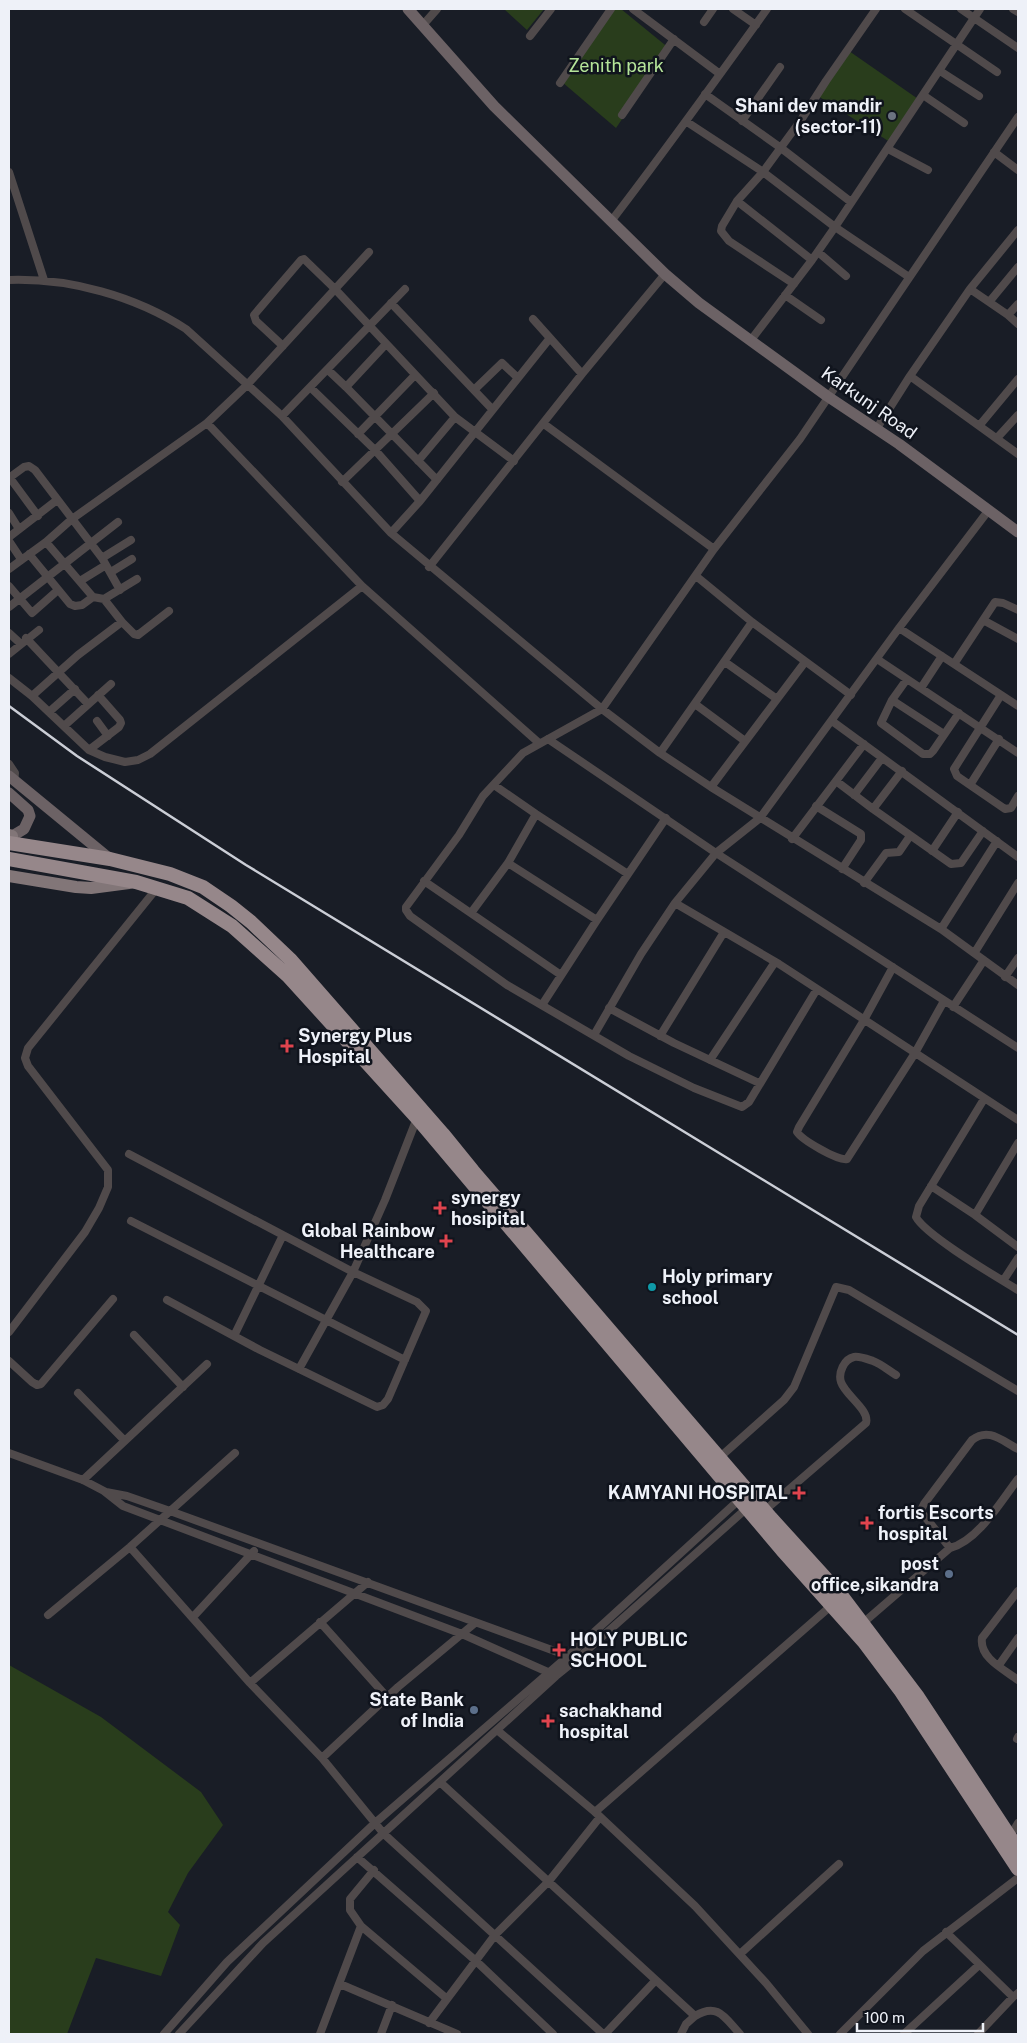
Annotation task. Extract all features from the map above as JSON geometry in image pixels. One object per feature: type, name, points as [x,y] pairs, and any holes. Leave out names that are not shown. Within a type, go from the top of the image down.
[{"type":"highway","points":[[10,838],[170,874],[203,887],[251,922],[291,960],[443,1134],[764,1511],[863,1623],[918,1697],[1018,1849]]},
{"type":"highway","points":[[9,858],[136,882],[188,898],[232,926],[288,976],[417,1118],[782,1550],[864,1642],[900,1690],[1018,1869]]},
{"type":"main road","points":[[9,876],[84,887],[136,882]]},
{"type":"street","name":"Karkunj Road","points":[[408,9],[515,127],[665,274],[699,303],[827,396],[877,428],[1018,532]]},
{"type":"street","points":[[423,25],[437,9]]},
{"type":"street","points":[[530,36],[551,9]]},
{"type":"street","points":[[560,83],[611,9]]},
{"type":"street","points":[[633,9],[644,12],[674,39],[720,74]]},
{"type":"street","points":[[704,22],[713,9]]},
{"type":"street","points":[[733,9],[756,25]]},
{"type":"street","points":[[612,220],[687,122],[704,94],[767,9]]},
{"type":"street","points":[[794,284],[722,234],[722,226],[737,200],[763,172],[781,148],[876,9]]},
{"type":"street","points":[[905,9],[997,72]]},
{"type":"street","points":[[961,9],[1018,48]]},
{"type":"street","points":[[750,340],[818,252],[980,9]]},
{"type":"street","points":[[1013,9],[1018,12]]},
{"type":"street","points":[[622,115],[674,39]]},
{"type":"street","points":[[742,121],[780,67]]},
{"type":"street","points":[[940,71],[979,96]]},
{"type":"street","points":[[704,94],[781,148],[851,202]]},
{"type":"street","points":[[923,95],[964,123]]},
{"type":"street","points":[[817,989],[745,1105],[736,1106],[629,1056],[507,985],[407,913],[407,904],[459,835],[483,796],[523,753],[602,709],[714,549],[800,439],[827,396],[1018,117]]},
{"type":"street","points":[[687,122],[763,172],[835,227],[909,277]]},
{"type":"street","points":[[888,149],[928,170]]},
{"type":"street","points":[[994,152],[1018,170]]},
{"type":"street","points":[[9,172],[13,197],[44,280]]},
{"type":"street","points":[[737,200],[812,260]]},
{"type":"street","points":[[877,428],[970,289],[1018,230]]},
{"type":"street","points":[[9,568],[46,542],[72,519],[207,423],[247,385],[369,252]]},
{"type":"street","points":[[818,252],[846,276]]},
{"type":"street","points":[[283,346],[256,321],[254,315],[301,260],[307,260],[455,417],[514,461]]},
{"type":"street","points":[[990,302],[1018,267]]},
{"type":"street","points":[[429,566],[582,374],[665,274]]},
{"type":"street","points":[[9,280],[44,280],[98,290],[121,297],[168,318],[186,329],[282,416],[391,533],[602,709],[660,753],[711,787],[792,839],[940,929],[1018,984]]},
{"type":"street","points":[[282,416],[405,289]]},
{"type":"street","points":[[970,289],[1018,324]]},
{"type":"street","points":[[785,295],[821,320]]},
{"type":"street","points":[[391,303],[492,409]]},
{"type":"street","points":[[1008,315],[1018,304]]},
{"type":"street","points":[[533,319],[582,374]]},
{"type":"street","points":[[391,533],[420,501],[473,432],[550,338]]},
{"type":"street","points":[[346,387],[386,344]]},
{"type":"street","points":[[474,390],[502,363],[518,378]]},
{"type":"street","points":[[328,370],[437,480]]},
{"type":"street","points":[[358,434],[415,376]]},
{"type":"street","points":[[910,376],[1018,453]]},
{"type":"street","points":[[979,426],[1018,379]]},
{"type":"street","points":[[311,388],[375,450],[420,501]]},
{"type":"street","points":[[342,482],[434,394]]},
{"type":"street","points":[[997,438],[1018,415]]},
{"type":"street","points":[[418,461],[455,417]]},
{"type":"street","points":[[207,423],[362,586],[539,743]]},
{"type":"street","points":[[544,424],[714,549]]},
{"type":"street","points":[[38,516],[9,478],[24,467],[29,466],[35,470],[107,565],[120,590]]},
{"type":"street","points":[[9,537],[56,500]]},
{"type":"street","points":[[594,1035],[641,954],[675,902],[716,853],[760,818],[899,628],[988,511]]},
{"type":"street","points":[[9,513],[19,529]]},
{"type":"street","points":[[9,607],[118,522]]},
{"type":"street","points":[[107,565],[131,540]]},
{"type":"street","points":[[9,541],[22,559]]},
{"type":"street","points":[[46,542],[93,597],[104,599],[137,579]]},
{"type":"street","points":[[29,554],[70,604],[82,605],[93,597]]},
{"type":"street","points":[[80,580],[107,565],[132,559]]},
{"type":"street","points":[[696,576],[752,622],[850,694]]},
{"type":"street","points":[[9,586],[32,613],[58,590]]},
{"type":"street","points":[[9,678],[32,696],[89,750],[105,757],[125,762],[138,760],[150,754],[362,586]]},
{"type":"street","points":[[104,599],[122,622],[134,634],[138,635],[169,611]]},
{"type":"street","points":[[954,664],[995,602],[1003,603],[1018,610]]},
{"type":"street","points":[[984,620],[1018,639]]},
{"type":"street","points":[[32,696],[78,655],[122,622]]},
{"type":"street","points":[[660,753],[752,622]]},
{"type":"street","points":[[899,628],[1018,706]]},
{"type":"street","points":[[9,654],[39,630]]},
{"type":"street","points":[[9,633],[24,641],[59,672],[88,704]]},
{"type":"street","points":[[921,688],[942,656]]},
{"type":"street","points":[[877,659],[1018,753]]},
{"type":"street","points":[[725,662],[777,699]]},
{"type":"street","points":[[711,787],[805,662]]},
{"type":"street","points":[[907,679],[892,700],[881,723],[923,754],[930,754],[959,713]]},
{"type":"street","points":[[64,726],[111,684]]},
{"type":"street","points":[[49,712],[75,689]]},
{"type":"street","points":[[89,750],[108,736],[121,723],[98,695]]},
{"type":"street","points":[[1001,695],[954,769],[957,776],[1005,809],[1011,808],[1018,796]]},
{"type":"street","points":[[892,700],[944,734]]},
{"type":"street","points":[[695,704],[745,741]]},
{"type":"street","points":[[96,721],[108,736]]},
{"type":"street","points":[[832,721],[1018,857]]},
{"type":"street","points":[[548,739],[716,853],[953,1008],[1018,1048]]},
{"type":"street","points":[[970,784],[999,740]]},
{"type":"street","points":[[792,839],[864,744]]},
{"type":"street","points":[[854,795],[882,758]]},
{"type":"street","points":[[9,764],[15,773],[11,778],[110,859]]},
{"type":"street","points":[[873,810],[902,771]]},
{"type":"street","points":[[836,781],[873,810],[951,864],[961,862],[983,831]]},
{"type":"street","points":[[494,784],[628,874]]},
{"type":"street","points":[[9,793],[28,810],[30,816],[24,829],[10,838]]},
{"type":"street","points":[[816,806],[861,834],[860,840],[842,869]]},
{"type":"street","points":[[932,851],[958,812]]},
{"type":"street","points":[[471,913],[508,863],[536,814]]},
{"type":"street","points":[[542,1005],[666,818]]},
{"type":"street","points":[[864,883],[886,853],[899,852],[910,836]]},
{"type":"street","points":[[940,929],[997,841]]},
{"type":"street","points":[[508,863],[597,920]]},
{"type":"street","points":[[424,881],[561,975]]},
{"type":"street","points":[[975,952],[1018,884]]},
{"type":"street","points":[[9,1332],[85,1232],[99,1208],[108,1186],[108,1170],[28,1066],[25,1058],[28,1048],[157,888]]},
{"type":"street","points":[[675,902],[775,962],[1018,1120]]},
{"type":"street","points":[[660,1036],[724,932]]},
{"type":"street","points":[[1006,977],[1018,958]]},
{"type":"street","points":[[953,1008],[984,960]]},
{"type":"street","points":[[710,1060],[775,962]]},
{"type":"street","points":[[893,967],[864,1020],[799,1127],[797,1132],[803,1139],[838,1159],[847,1159],[915,1053],[944,1001]]},
{"type":"street","points":[[609,1008],[660,1036],[760,1083]]},
{"type":"street","points":[[984,1098],[931,1186],[916,1213],[916,1217],[918,1222],[933,1234],[1018,1290]]},
{"type":"street","points":[[299,1369],[353,1272],[385,1200],[417,1118]]},
{"type":"street","points":[[975,1215],[1018,1143]]},
{"type":"street","points":[[129,1154],[353,1272],[417,1302],[426,1311],[388,1398],[383,1405],[377,1406],[299,1369],[167,1300]]},
{"type":"street","points":[[931,1186],[975,1215],[1018,1247]]},
{"type":"street","points":[[131,1221],[405,1360]]},
{"type":"street","points":[[234,1336],[283,1235]]},
{"type":"street","points":[[1003,1281],[1018,1258]]},
{"type":"street","points":[[719,1458],[784,1400],[794,1387],[836,1287],[849,1290],[1018,1391]]},
{"type":"street","points":[[9,1361],[32,1382],[37,1385],[41,1384],[114,1299]]},
{"type":"street","points":[[134,1335],[183,1387]]},
{"type":"street","points":[[764,1511],[866,1423],[866,1415],[841,1383],[841,1370],[846,1361],[858,1356],[880,1365],[896,1375]]},
{"type":"street","points":[[83,1480],[207,1364]]},
{"type":"street","points":[[78,1393],[126,1441]]},
{"type":"street","points":[[950,1548],[922,1513],[924,1504],[972,1440],[979,1434],[991,1435],[1018,1449]]},
{"type":"street","points":[[9,1453],[83,1480],[104,1491],[123,1506],[252,1553],[462,1634],[556,1676]]},
{"type":"street","points":[[48,1615],[130,1547],[236,1453]]},
{"type":"street","points":[[863,1623],[950,1548],[960,1546],[968,1539],[991,1515],[1018,1479]]},
{"type":"street","points":[[104,1491],[127,1496],[170,1511],[577,1659]]},
{"type":"street","points":[[164,2034],[227,1962],[375,1823],[547,1672],[744,1504]]},
{"type":"street","points":[[179,2034],[263,1943],[577,1659],[744,1504]]},
{"type":"street","points":[[193,1617],[261,1544]]},
{"type":"street","points":[[130,1547],[250,1683],[322,1758],[384,1834],[604,2034],[654,1981]]},
{"type":"street","points":[[250,1683],[368,1582]]},
{"type":"street","points":[[1018,1591],[982,1638],[981,1645],[983,1651],[1018,1680]]},
{"type":"street","points":[[428,2023],[476,1962],[495,1934],[549,1881],[598,1814],[832,1604]]},
{"type":"street","points":[[320,1622],[387,1697]]},
{"type":"street","points":[[322,1758],[387,1697],[475,1623]]},
{"type":"street","points":[[999,1665],[1018,1638]]},
{"type":"street","points":[[497,1730],[598,1814],[695,1906],[740,1954],[808,2034]]},
{"type":"street","points":[[441,1783],[549,1881],[654,1981],[695,2016]]},
{"type":"street","points":[[1010,1836],[1018,1823]]},
{"type":"street","points":[[357,1857],[476,1962],[553,2034]]},
{"type":"street","points":[[740,1954],[839,1864]]},
{"type":"street","points":[[374,1870],[349,1902],[350,1910],[361,1926],[446,1998]]},
{"type":"street","points":[[840,2034],[923,1950],[1018,1878]]},
{"type":"street","points":[[320,2034],[361,1926]]},
{"type":"street","points":[[946,1932],[979,1965],[1016,1995],[978,2034]]},
{"type":"street","points":[[904,2034],[979,1965]]},
{"type":"street","points":[[340,1984],[392,2005],[446,2032],[457,2034]]},
{"type":"street","points":[[381,2034],[392,2005]]},
{"type":"street","points":[[681,2034],[686,2024],[695,2016],[704,2011],[714,2010],[719,2012],[740,2034]]},
{"type":"green space","points":[[504,9],[544,9],[527,30]]},
{"type":"green space","name":"Zenith park","points":[[612,9],[621,9],[670,49],[616,128],[562,82]]},
{"type":"green space","points":[[849,51],[921,101],[893,144],[818,96]]},
{"type":"green space","points":[[9,1665],[101,1717],[201,1792],[223,1825],[188,1873],[168,1912],[180,1925],[161,1976],[96,1958],[67,2034],[9,2034]]},
{"type":"railway","points":[[9,706],[77,756],[246,865],[1018,1335]]},
{"type":"place","name":"Shani dev mandir (sector-11)","points":[[892,116]]},
{"type":"place","name":"Synergy Plus Hospital","points":[[287,1046]]},
{"type":"place","name":"synergy hosipital","points":[[440,1208]]},
{"type":"place","name":"Global Rainbow Healthcare","points":[[446,1241]]},
{"type":"place","name":"Holy primary school","points":[[652,1287]]},
{"type":"place","name":"KAMYANI HOSPITAL","points":[[799,1493]]},
{"type":"place","name":"fortis Escorts hospital","points":[[867,1523]]},
{"type":"place","name":"post office,sikandra","points":[[949,1574]]},
{"type":"place","name":"HOLY PUBLIC SCHOOL","points":[[559,1650]]},
{"type":"place","name":"State Bank of India","points":[[474,1710]]},
{"type":"place","name":"sachakhand hospital","points":[[548,1721]]}]
